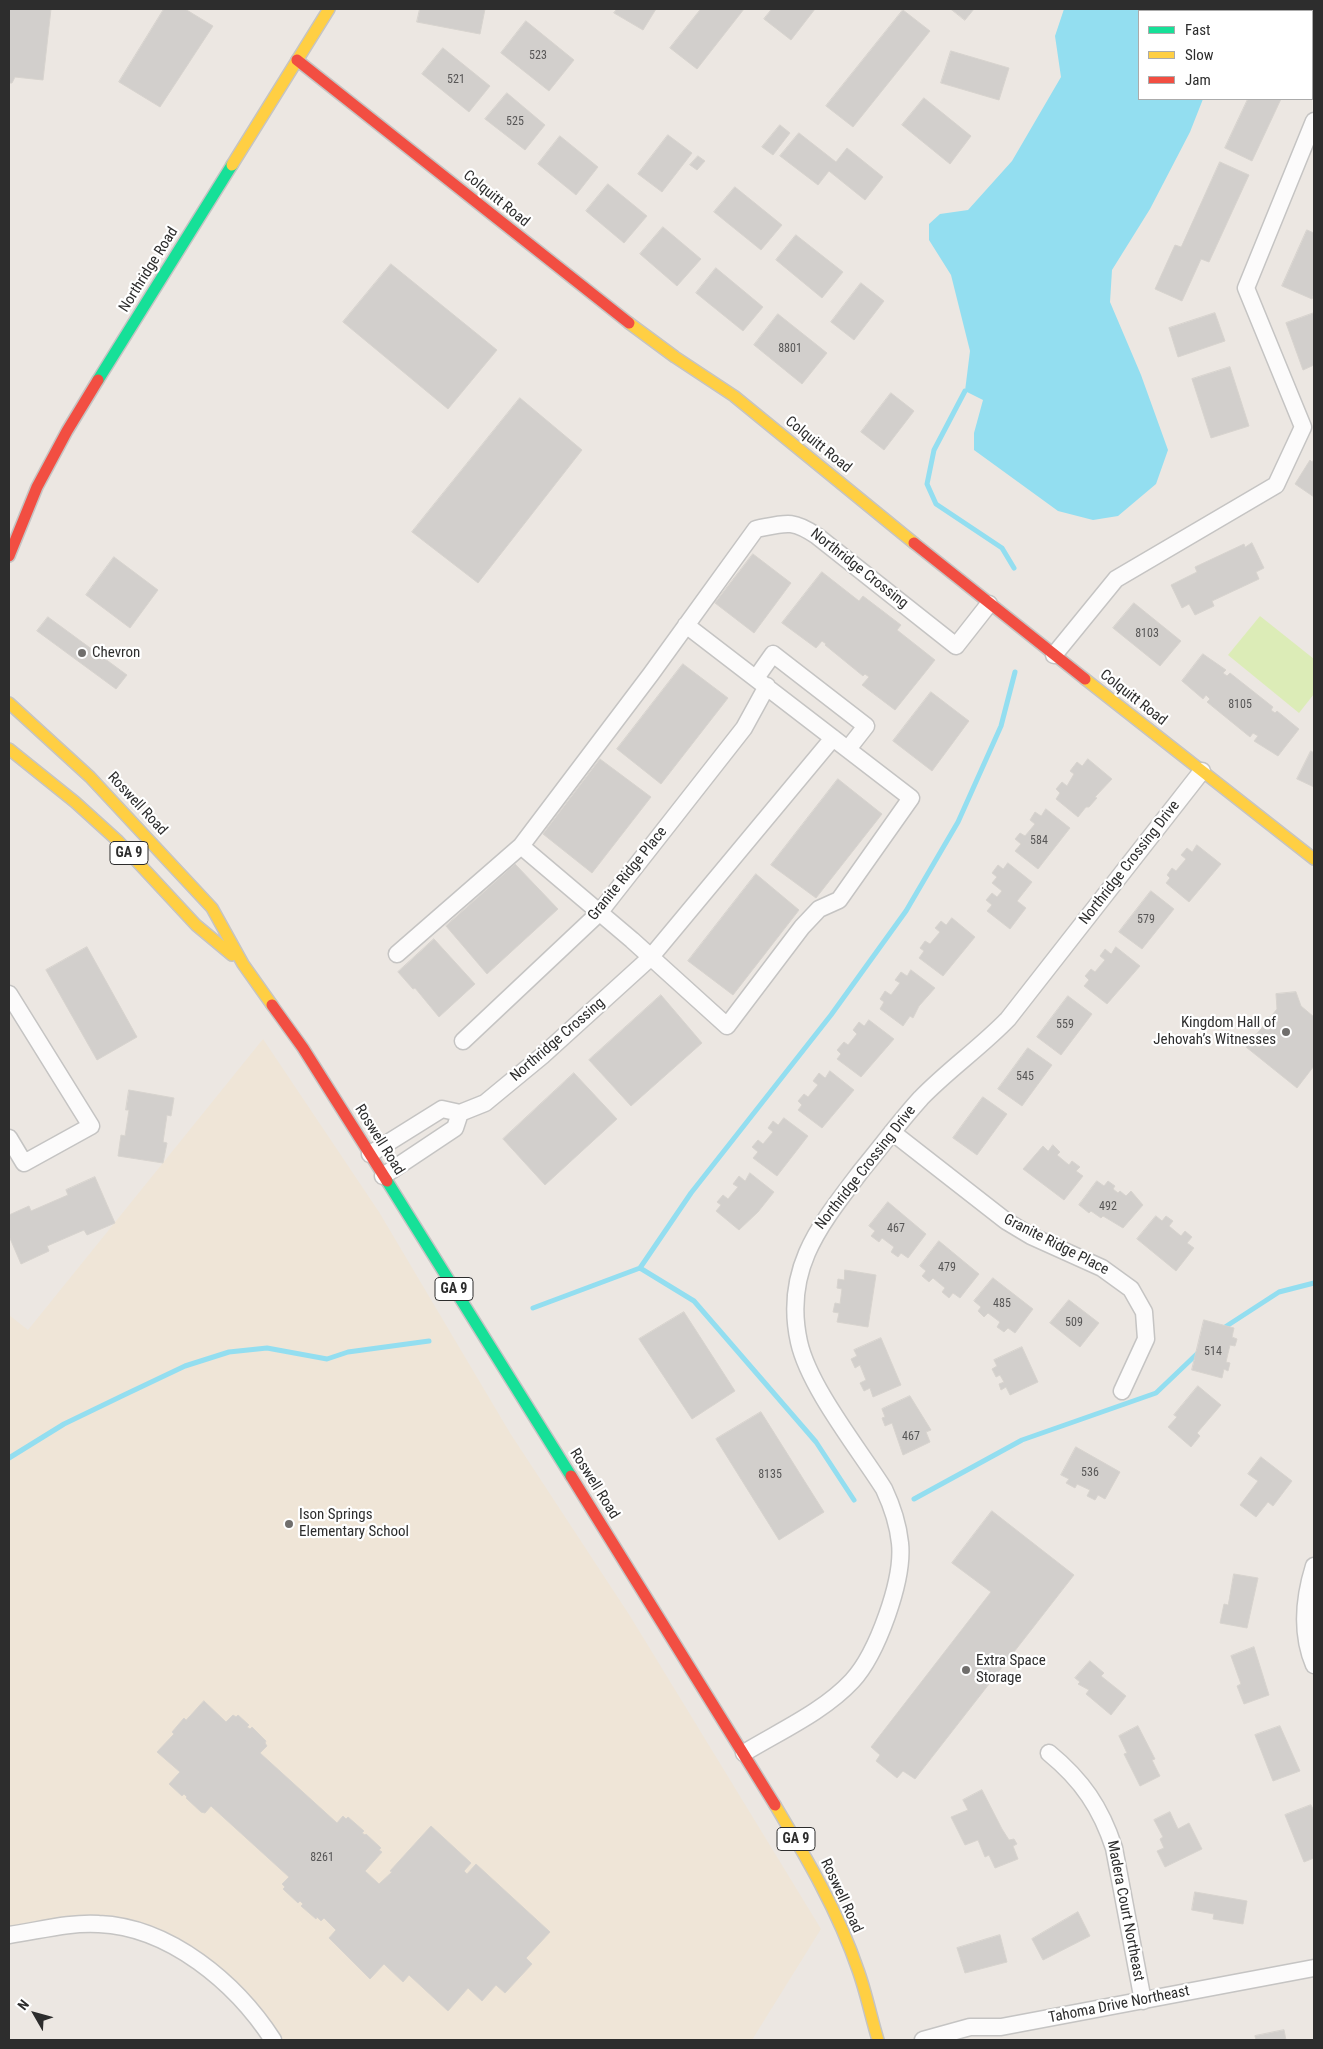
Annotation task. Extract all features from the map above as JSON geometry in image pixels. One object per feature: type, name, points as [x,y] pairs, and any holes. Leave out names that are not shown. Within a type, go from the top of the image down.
[{"type":"street","name":"Northridge Road","points":[[9,556],[37,487],[67,431],[329,9]]},
{"type":"street","name":"Colquitt Road","points":[[297,60],[576,283],[675,357],[734,396],[988,604],[1314,859]]},
{"type":"street","points":[[1054,655],[1116,579],[1276,485],[1303,427],[1246,288],[1314,121]]},
{"type":"street","name":"Northridge Crossing","points":[[397,954],[521,846],[651,674],[756,529],[780,524],[798,524],[818,536],[956,646],[988,604]]},
{"type":"street","points":[[521,846],[727,1026],[802,927],[820,909],[839,900],[911,798],[762,682],[686,626]]},
{"type":"street","points":[[762,682],[773,654],[866,726],[848,749]]},
{"type":"street","name":"Granite Ridge Place","points":[[463,1041],[599,913],[744,728],[762,682]]},
{"type":"street","name":"Roswell Road","points":[[9,704],[90,777],[212,908],[243,964],[302,1048],[370,1154],[744,1753],[805,1856],[842,1930],[858,1970],[878,2040]]},
{"type":"street","name":"Northridge Crossing","points":[[370,1154],[442,1109],[460,1113],[485,1102],[542,1056],[650,958],[833,738]]},
{"type":"street","name":"Roswell Road","points":[[9,749],[75,802],[118,841],[196,925],[243,964]]},
{"type":"street","name":"Northridge Crossing Drive","points":[[744,1753],[830,1700],[852,1680],[874,1648],[897,1586],[900,1543],[892,1506],[884,1488],[811,1376],[798,1342],[795,1309],[799,1273],[813,1237],[892,1132],[922,1097],[981,1046],[1008,1019],[1202,771]]},
{"type":"street","points":[[9,994],[91,1126],[24,1163],[9,1138]]},
{"type":"street","points":[[383,1176],[455,1128],[460,1113]]},
{"type":"street","name":"Granite Ridge Place","points":[[892,1132],[1006,1221],[1031,1236],[1102,1268],[1131,1289],[1144,1312],[1146,1339],[1122,1391]]},
{"type":"street","points":[[1314,1566],[1305,1607],[1306,1630],[1314,1666]]},
{"type":"street","name":"Madera Court Northeast","points":[[1049,1754],[1083,1785],[1097,1805],[1107,1828],[1114,1848],[1143,2001]]},
{"type":"street","points":[[9,1935],[78,1924],[100,1924],[122,1927],[155,1938],[185,1953],[210,1970],[236,1992],[273,2040]]},
{"type":"street","name":"Tahoma Drive Northeast","points":[[924,2040],[970,2027],[1001,2027],[1314,1968]]},
{"type":"shaded area","name":"Ison Springs Elementary School","points":[[263,1039],[379,1212],[510,1433],[630,1616],[821,1929],[752,2040],[266,2040],[228,1993],[168,1945],[101,1923],[9,1936],[9,1315],[28,1330]]},
{"type":"green space","points":[[1260,616],[1314,659],[1314,694],[1299,713],[1228,655]]},
{"type":"water","points":[[1064,9],[1226,10],[1138,10],[1138,100],[1203,100],[1190,132],[1150,209],[1112,270],[1110,302],[1141,375],[1168,450],[1156,484],[1118,516],[1093,520],[1058,511],[974,450],[974,433],[983,400],[965,391],[970,351],[951,275],[929,240],[929,224],[940,214],[968,210],[1012,161],[1061,77],[1055,36]]},
{"type":"building","points":[[9,9],[51,9],[43,80],[15,77],[12,83],[9,83]]},
{"type":"building","points":[[164,9],[185,9],[213,26],[160,107],[119,82]]},
{"type":"building","points":[[420,9],[485,9],[480,34],[417,22]]},
{"type":"building","points":[[617,9],[656,9],[643,30],[614,13]]},
{"type":"building","points":[[701,9],[744,9],[697,69],[670,48]]},
{"type":"building","points":[[772,9],[815,9],[791,40],[764,19]]},
{"type":"building","points":[[951,9],[974,9],[965,20]]},
{"type":"building","points":[[903,10],[930,31],[853,127],[826,106]]},
{"type":"building","points":[[526,21],[574,60],[549,91],[501,53]]},
{"type":"building","points":[[443,48],[490,86],[469,112],[422,74]]},
{"type":"building","points":[[951,51],[1009,68],[999,100],[941,83]]},
{"type":"building","points":[[507,93],[545,125],[525,150],[485,119]]},
{"type":"building","points":[[924,98],[971,136],[950,164],[902,125]]},
{"type":"building","points":[[1248,100],[1281,100],[1252,161],[1225,148]]},
{"type":"building","points":[[780,125],[790,133],[773,155],[762,147]]},
{"type":"building","points":[[799,133],[836,162],[847,148],[883,177],[865,200],[829,171],[818,185],[780,156]]},
{"type":"building","points":[[668,135],[692,153],[662,192],[638,174]]},
{"type":"building","points":[[560,136],[598,167],[576,195],[538,164]]},
{"type":"building","points":[[698,156],[705,161],[697,170],[690,165]]},
{"type":"building","points":[[1220,162],[1249,175],[1209,262],[1201,259],[1182,301],[1155,289],[1175,245],[1181,247]]},
{"type":"building","points":[[608,184],[647,216],[624,243],[586,211]]},
{"type":"building","points":[[735,187],[782,225],[761,250],[714,212]]},
{"type":"building","points":[[663,227],[701,259],[677,286],[640,254]]},
{"type":"building","points":[[1307,230],[1314,233],[1314,293],[1312,299],[1282,286]]},
{"type":"building","points":[[796,235],[843,272],[822,298],[776,260]]},
{"type":"building","points":[[391,264],[497,350],[448,409],[343,322]]},
{"type":"building","points":[[716,268],[763,307],[743,331],[696,293]]},
{"type":"building","points":[[861,283],[884,301],[854,340],[831,322]]},
{"type":"building","points":[[1215,313],[1225,341],[1178,357],[1169,328]]},
{"type":"building","points":[[1314,313],[1314,365],[1303,370],[1286,323]]},
{"type":"building","points":[[778,314],[827,353],[802,384],[754,345]]},
{"type":"building","points":[[1230,367],[1249,426],[1211,438],[1192,379]]},
{"type":"building","points":[[891,393],[914,411],[884,450],[861,432]]},
{"type":"building","points":[[520,398],[582,450],[478,583],[412,532]]},
{"type":"building","points":[[1314,459],[1314,497],[1295,484],[1310,460],[1312,462]]},
{"type":"building","points":[[1252,543],[1264,568],[1256,572],[1259,579],[1212,601],[1214,606],[1195,615],[1189,604],[1182,608],[1171,585],[1197,572],[1195,567],[1244,544],[1245,547]]},
{"type":"building","points":[[753,554],[791,583],[754,633],[715,603]]},
{"type":"building","points":[[114,557],[158,590],[130,628],[86,595]]},
{"type":"building","points":[[822,572],[859,601],[863,596],[901,625],[897,630],[935,660],[895,710],[862,685],[869,677],[865,674],[863,676],[822,641],[816,648],[782,623]]},
{"type":"building","points":[[1134,603],[1181,641],[1160,666],[1113,628]]},
{"type":"building","name":"Chevron","points":[[48,617],[127,675],[116,689],[37,631]]},
{"type":"building","points":[[1203,654],[1226,670],[1223,673],[1227,676],[1230,673],[1273,707],[1271,710],[1275,713],[1277,711],[1299,729],[1278,756],[1254,741],[1258,736],[1253,733],[1250,737],[1207,702],[1210,699],[1206,695],[1203,699],[1182,681]]},
{"type":"building","points":[[683,664],[728,698],[661,784],[617,749]]},
{"type":"building","points":[[931,692],[969,721],[932,771],[893,741]]},
{"type":"building","points":[[1311,751],[1314,753],[1314,787],[1297,779]]},
{"type":"building","points":[[600,759],[651,797],[592,873],[543,834]]},
{"type":"building","points":[[1088,759],[1112,779],[1095,797],[1097,798],[1089,807],[1086,807],[1078,817],[1056,799],[1060,793],[1056,789],[1062,782],[1067,786],[1074,774],[1070,771],[1077,762],[1082,766]]},
{"type":"building","points":[[838,779],[882,814],[816,898],[771,865]]},
{"type":"building","points":[[1046,809],[1070,828],[1038,869],[1015,851],[1021,844],[1015,839],[1020,833],[1025,836],[1035,824],[1030,820],[1035,812],[1041,816]]},
{"type":"building","points":[[1197,845],[1221,864],[1189,902],[1166,883],[1170,878],[1167,875],[1172,868],[1176,871],[1186,859],[1181,855],[1187,848],[1192,852]]},
{"type":"building","points":[[1008,863],[1032,882],[1017,901],[1026,908],[1010,929],[987,911],[992,905],[986,900],[992,893],[997,897],[1002,891],[992,883],[997,877],[992,873],[998,865],[1003,869]]},
{"type":"building","points":[[515,864],[558,909],[487,974],[446,926]]},
{"type":"building","points":[[756,874],[799,910],[733,995],[688,961]]},
{"type":"building","points":[[1151,891],[1174,909],[1142,949],[1119,932]]},
{"type":"building","points":[[952,918],[975,937],[943,976],[919,958],[924,951],[920,948],[925,941],[930,944],[940,932],[935,928],[941,921],[946,925]]},
{"type":"building","points":[[434,939],[475,984],[439,1017],[415,988],[413,989],[398,972]]},
{"type":"building","points":[[87,947],[137,1037],[97,1060],[46,970]]},
{"type":"building","points":[[1116,947],[1140,966],[1107,1004],[1084,986],[1089,980],[1085,976],[1091,969],[1095,972],[1105,960],[1100,956],[1105,949],[1111,954]]},
{"type":"building","points":[[911,970],[935,988],[919,1006],[913,1018],[910,1016],[903,1026],[880,1009],[884,1002],[880,999],[885,991],[891,995],[900,983],[895,980],[901,972],[907,976]]},
{"type":"building","name":"Kingdom Hall of Jehovah’s Witnesses","points":[[1296,992],[1301,1006],[1314,1017],[1314,1066],[1297,1088],[1246,1047],[1277,1009],[1276,994]]},
{"type":"building","points":[[661,995],[702,1043],[631,1106],[589,1060]]},
{"type":"building","points":[[1068,996],[1092,1014],[1061,1055],[1037,1037]]},
{"type":"building","points":[[869,1020],[894,1039],[861,1077],[837,1059],[841,1054],[837,1050],[844,1042],[848,1045],[857,1034],[853,1030],[859,1022],[864,1026]]},
{"type":"building","points":[[1028,1048],[1052,1065],[1022,1106],[998,1089]]},
{"type":"building","points":[[830,1071],[854,1090],[822,1128],[798,1110],[802,1105],[798,1101],[804,1094],[808,1097],[818,1085],[813,1081],[819,1073],[825,1078]]},
{"type":"building","points":[[574,1073],[617,1119],[545,1185],[503,1139]]},
{"type":"building","points":[[129,1090],[174,1098],[171,1116],[167,1115],[163,1142],[167,1143],[163,1163],[118,1156],[121,1135],[125,1136],[129,1110],[126,1110]]},
{"type":"building","points":[[983,1097],[1007,1114],[977,1155],[953,1138]]},
{"type":"building","points":[[784,1118],[808,1136],[777,1176],[753,1158],[758,1152],[752,1147],[758,1140],[763,1144],[773,1132],[768,1128],[773,1121],[778,1125]]},
{"type":"building","points":[[1053,1145],[1060,1152],[1057,1155],[1069,1165],[1072,1161],[1080,1167],[1076,1171],[1083,1176],[1064,1200],[1023,1169],[1043,1146],[1048,1151]]},
{"type":"building","points":[[750,1173],[774,1192],[758,1212],[739,1230],[716,1211],[721,1205],[717,1202],[723,1195],[728,1199],[738,1187],[733,1184],[739,1176],[745,1181]]},
{"type":"building","points":[[95,1177],[115,1223],[87,1235],[84,1230],[47,1246],[49,1251],[21,1264],[9,1236],[9,1215],[29,1206],[31,1211],[68,1195],[66,1190]]},
{"type":"building","points":[[1097,1181],[1104,1186],[1108,1181],[1115,1186],[1113,1189],[1118,1193],[1120,1191],[1126,1196],[1131,1191],[1143,1205],[1123,1228],[1103,1216],[1101,1218],[1091,1211],[1089,1213],[1079,1205]]},
{"type":"building","points":[[888,1202],[926,1234],[908,1258],[901,1253],[898,1257],[891,1252],[894,1247],[882,1238],[879,1242],[871,1236],[875,1231],[869,1226]]},
{"type":"building","points":[[1156,1216],[1162,1221],[1166,1216],[1173,1221],[1169,1226],[1181,1236],[1185,1231],[1192,1237],[1187,1243],[1194,1248],[1176,1271],[1137,1239]]},
{"type":"building","points":[[939,1241],[979,1274],[960,1298],[953,1293],[949,1298],[942,1292],[945,1288],[933,1278],[929,1282],[922,1276],[926,1271],[920,1266]]},
{"type":"building","points":[[845,1270],[876,1275],[868,1327],[837,1322],[839,1313],[833,1312],[835,1303],[840,1304],[842,1289],[837,1288],[838,1279],[844,1280]]},
{"type":"building","points":[[993,1278],[1033,1309],[1015,1333],[1008,1328],[1004,1332],[997,1327],[1000,1322],[988,1313],[984,1317],[978,1311],[981,1307],[974,1301]]},
{"type":"building","points":[[1069,1300],[1099,1323],[1080,1347],[1050,1323]]},
{"type":"building","points":[[684,1312],[735,1391],[692,1419],[639,1339]]},
{"type":"building","points":[[1204,1320],[1234,1328],[1232,1337],[1237,1339],[1235,1346],[1230,1345],[1226,1362],[1230,1363],[1228,1371],[1224,1369],[1222,1378],[1192,1370]]},
{"type":"building","points":[[881,1338],[901,1385],[873,1397],[870,1388],[864,1391],[860,1383],[866,1380],[860,1365],[855,1368],[851,1359],[857,1356],[854,1350]]},
{"type":"building","points":[[1022,1347],[1038,1382],[1010,1395],[1006,1387],[1001,1390],[999,1384],[1004,1382],[1000,1375],[996,1377],[992,1369],[997,1366],[994,1360]]},
{"type":"building","points":[[1198,1386],[1221,1405],[1197,1433],[1200,1436],[1191,1447],[1168,1427],[1177,1417],[1174,1415]]},
{"type":"building","points":[[910,1396],[931,1430],[926,1432],[930,1442],[903,1455],[892,1423],[885,1426],[882,1418],[885,1417],[882,1409]]},
{"type":"building","points":[[761,1412],[824,1512],[779,1540],[716,1439]]},
{"type":"building","points":[[1076,1447],[1120,1472],[1105,1499],[1098,1495],[1095,1500],[1087,1496],[1090,1490],[1077,1484],[1075,1488],[1066,1483],[1069,1479],[1061,1475]]},
{"type":"building","points":[[1261,1457],[1292,1481],[1273,1506],[1268,1502],[1256,1517],[1240,1505],[1258,1481],[1248,1474]]},
{"type":"building","name":"Extra Space Storage","points":[[992,1511],[1074,1575],[915,1779],[903,1771],[897,1778],[876,1761],[880,1755],[871,1747],[991,1592],[952,1563]]},
{"type":"building","points":[[1234,1574],[1258,1578],[1247,1628],[1220,1623],[1224,1604],[1228,1605]]},
{"type":"building","points":[[1254,1647],[1269,1695],[1244,1704],[1237,1686],[1241,1684],[1231,1656]]},
{"type":"building","points":[[1090,1661],[1104,1673],[1101,1676],[1126,1696],[1111,1715],[1086,1694],[1089,1690],[1078,1684],[1080,1682],[1075,1678]]},
{"type":"building","points":[[204,1701],[226,1722],[233,1715],[236,1717],[238,1715],[249,1725],[247,1727],[250,1729],[252,1727],[266,1741],[267,1746],[260,1753],[337,1823],[343,1816],[346,1819],[348,1817],[364,1831],[362,1833],[366,1834],[381,1848],[379,1850],[382,1852],[365,1871],[379,1884],[392,1872],[390,1871],[431,1826],[471,1863],[464,1871],[467,1874],[476,1864],[550,1932],[526,1958],[532,1964],[505,1993],[496,1985],[482,2001],[468,1988],[448,2011],[409,1975],[403,1982],[384,1964],[370,1979],[329,1938],[336,1930],[324,1918],[321,1921],[317,1917],[316,1919],[301,1906],[303,1904],[300,1901],[298,1903],[283,1889],[285,1887],[282,1884],[289,1877],[211,1806],[205,1813],[201,1812],[184,1794],[182,1796],[169,1784],[180,1772],[157,1752],[174,1734],[172,1732],[184,1718],[186,1720]]},
{"type":"building","points":[[1138,1726],[1155,1759],[1152,1760],[1160,1776],[1140,1786],[1124,1754],[1127,1753],[1119,1736]]},
{"type":"building","points":[[1280,1726],[1300,1771],[1273,1781],[1255,1735]]},
{"type":"building","points":[[982,1790],[1009,1840],[1014,1839],[1017,1844],[1013,1846],[1018,1859],[995,1868],[989,1855],[985,1857],[978,1840],[965,1845],[951,1817],[968,1810],[963,1800]]},
{"type":"building","points":[[1311,1805],[1314,1811],[1314,1858],[1304,1862],[1285,1815]]},
{"type":"building","points":[[1170,1812],[1178,1829],[1189,1823],[1202,1849],[1165,1867],[1157,1851],[1164,1848],[1160,1839],[1163,1837],[1154,1820]]},
{"type":"building","points":[[1195,1892],[1247,1901],[1243,1924],[1213,1919],[1214,1914],[1192,1910]]},
{"type":"building","points":[[1078,1912],[1090,1936],[1043,1960],[1032,1939]]},
{"type":"building","points":[[1000,1935],[1007,1962],[965,1973],[957,1948]]},
{"type":"building","points":[[1284,2030],[1286,2040],[1256,2040],[1255,2036]]},
{"type":"waterway","points":[[965,391],[934,450],[927,484],[936,504],[1002,548],[1014,568]]},
{"type":"waterway","points":[[533,1308],[640,1268],[691,1193],[831,1015],[906,911],[958,822],[1001,726],[1015,672]]},
{"type":"waterway","points":[[640,1268],[694,1301],[816,1442],[854,1500]]},
{"type":"waterway","points":[[1222,1329],[1279,1292],[1314,1283]]},
{"type":"waterway","points":[[9,1458],[64,1424],[124,1395],[185,1366],[229,1352],[267,1348],[327,1359],[348,1352],[429,1341]]},
{"type":"waterway","points":[[914,1499],[1022,1440],[1156,1393],[1200,1351]]},
{"type":"traffic: fast","points":[[98,380],[232,165]]},
{"type":"traffic: fast","points":[[387,1181],[571,1476]]},
{"type":"traffic: slow","points":[[232,165],[329,9]]},
{"type":"traffic: slow","points":[[629,323],[675,357],[734,396],[914,543]]},
{"type":"traffic: slow","points":[[1085,679],[1314,859]]},
{"type":"traffic: slow","points":[[9,703],[90,777],[212,908],[243,964],[272,1005]]},
{"type":"traffic: slow","points":[[9,749],[75,802],[118,841],[196,925],[232,955]]},
{"type":"traffic: slow","points":[[775,1805],[810,1865],[841,1927],[861,1978],[878,2040]]},
{"type":"traffic: jam","points":[[297,60],[629,323]]},
{"type":"traffic: jam","points":[[9,556],[37,487],[67,431],[98,380]]},
{"type":"traffic: jam","points":[[914,543],[1085,679]]},
{"type":"traffic: jam","points":[[272,1005],[303,1048],[387,1181]]},
{"type":"traffic: jam","points":[[571,1476],[775,1805]]},
{"type":"place","name":"Chevron","points":[[82,653]]},
{"type":"place","name":"Kingdom Hall of Jehovah’s Witnesses","points":[[1286,1032]]},
{"type":"place","name":"Ison Springs Elementary School","points":[[289,1524]]},
{"type":"place","name":"Extra Space Storage","points":[[966,1670]]}]
